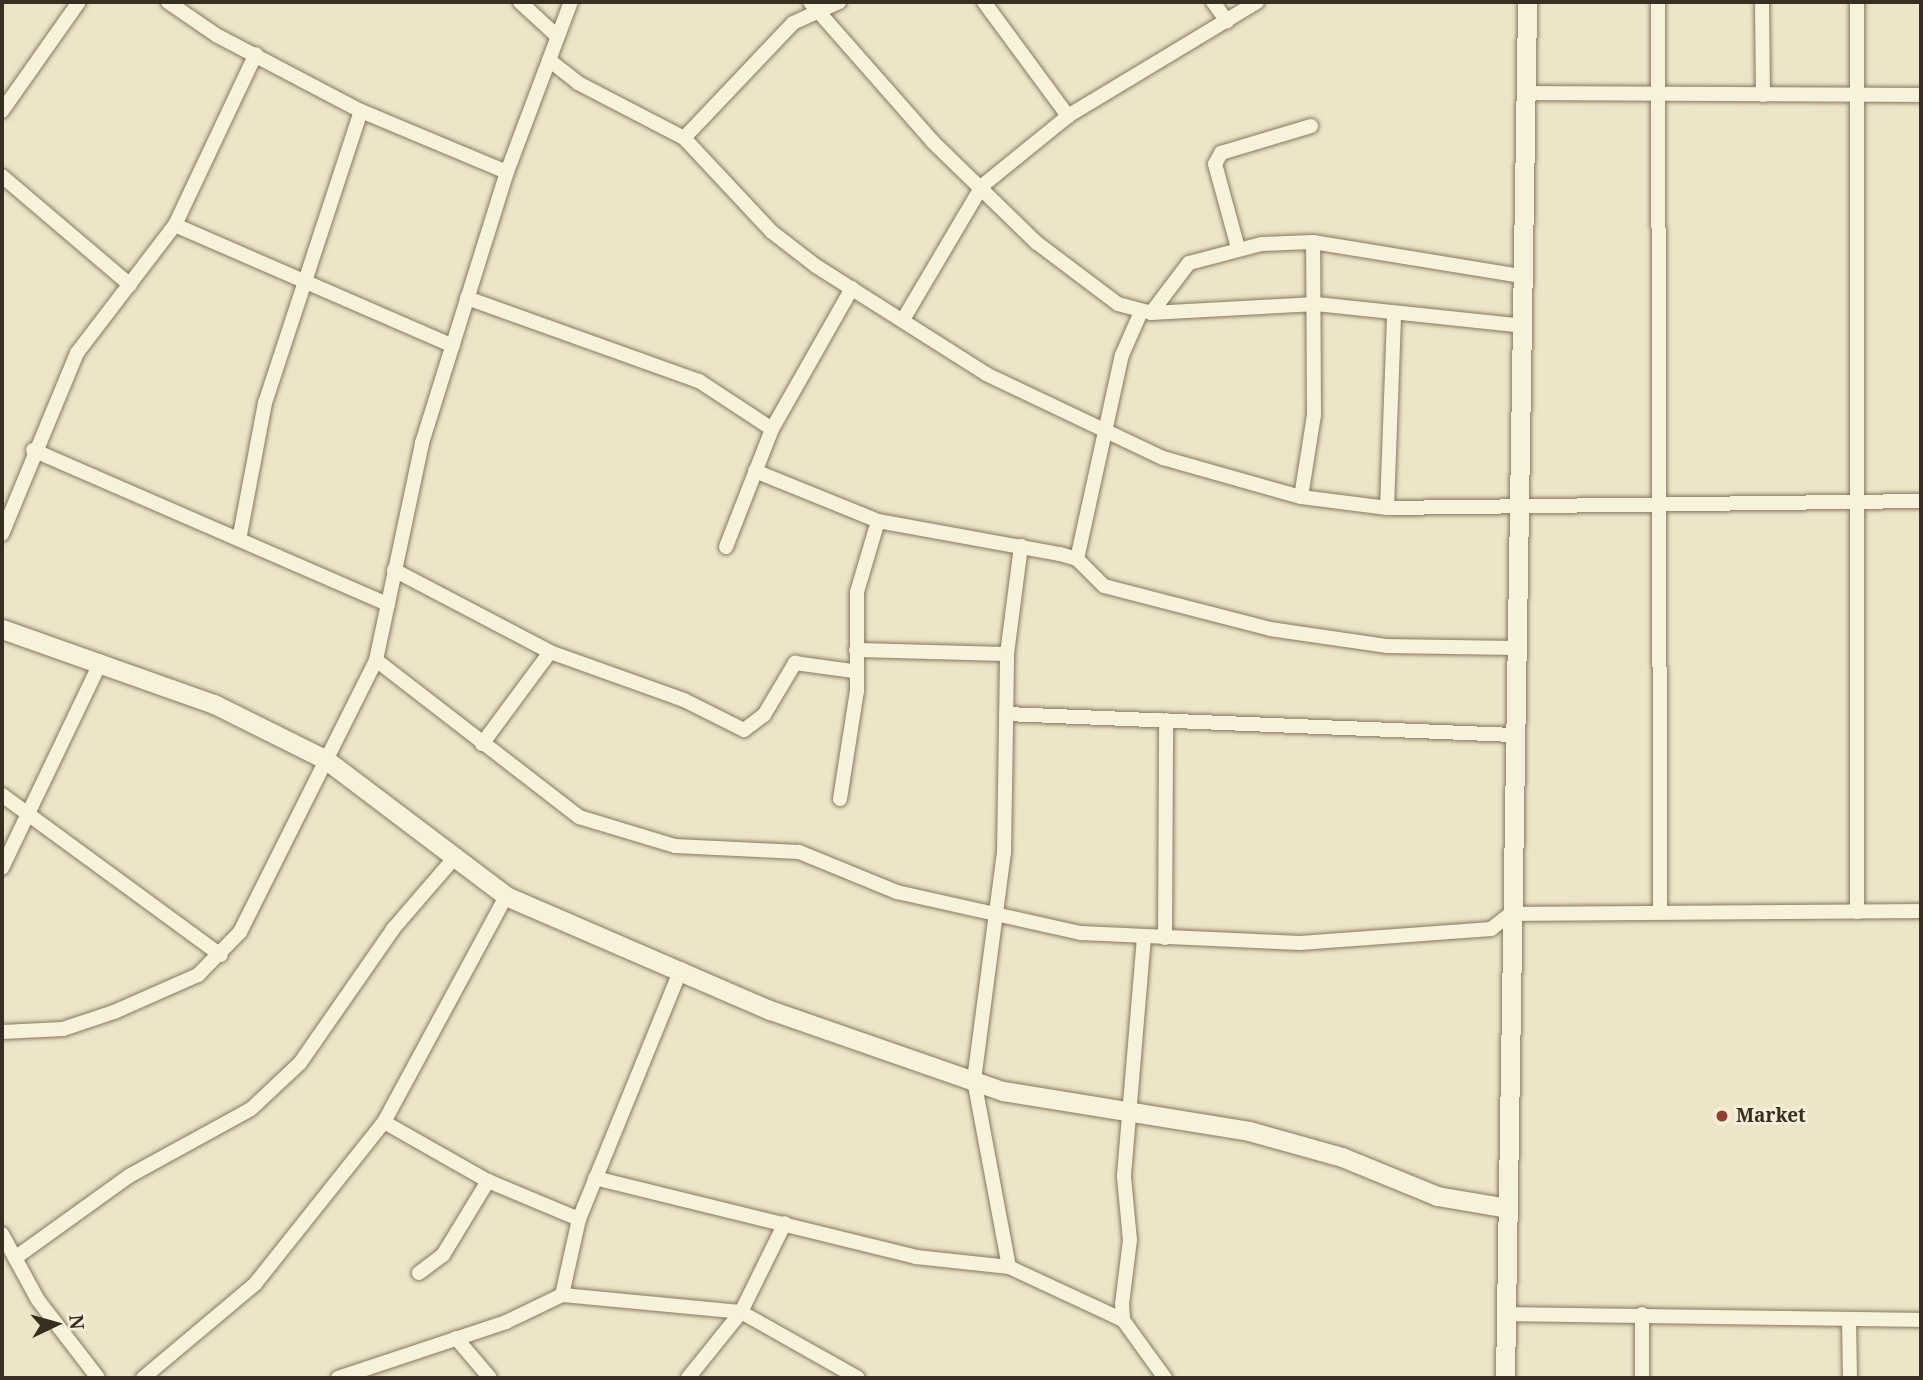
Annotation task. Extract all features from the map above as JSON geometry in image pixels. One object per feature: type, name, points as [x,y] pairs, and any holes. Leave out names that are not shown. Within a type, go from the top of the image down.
[{"type":"street","points":[[2,111],[79,2]]},
{"type":"street","points":[[168,2],[360,111],[507,172]]},
{"type":"street","points":[[520,2],[557,36]]},
{"type":"street","points":[[2,1032],[64,1028],[114,1012],[198,975],[221,955],[240,932],[376,660],[422,443],[507,172],[571,2]]},
{"type":"street","points":[[684,138],[793,23],[813,7],[839,2]]},
{"type":"street","points":[[984,2],[1068,116]]},
{"type":"street","points":[[1213,2],[1227,20]]},
{"type":"street","points":[[904,318],[982,186],[1068,116],[1256,2]]},
{"type":"street","points":[[1505,1378],[1510,915],[1526,277],[1527,2]]},
{"type":"street","points":[[1658,2],[1660,909]]},
{"type":"street","points":[[1762,2],[1763,95]]},
{"type":"street","points":[[1857,2],[1857,912]]},
{"type":"street","points":[[813,7],[1037,243],[1118,304],[1146,313],[1316,304],[1525,326]]},
{"type":"street","points":[[2,534],[33,450],[77,353],[175,225],[256,54]]},
{"type":"street","points":[[549,60],[578,83],[684,138],[772,232],[852,288],[904,318],[986,374],[1163,457],[1301,497],[1387,508],[1519,509],[1658,501],[1921,501]]},
{"type":"street","points":[[1527,93],[1657,91],[1763,95],[1921,95]]},
{"type":"street","points":[[240,535],[265,403],[300,283],[360,111]]},
{"type":"street","points":[[1238,248],[1215,164],[1221,153],[1311,126]]},
{"type":"street","points":[[2,176],[131,285]]},
{"type":"street","points":[[175,225],[300,283],[453,346]]},
{"type":"street","points":[[1077,559],[1122,355],[1146,313],[1189,263],[1238,248],[1313,242],[1526,277]]},
{"type":"street","points":[[1301,497],[1314,415],[1316,304],[1313,242]]},
{"type":"street","points":[[726,547],[772,429],[852,288]]},
{"type":"street","points":[[467,298],[699,381],[772,429]]},
{"type":"street","points":[[1387,508],[1394,314]]},
{"type":"street","points":[[33,450],[240,535],[388,604]]},
{"type":"street","points":[[755,471],[878,521],[1021,546],[1077,559],[1104,586],[1270,629],[1386,646],[1517,648]]},
{"type":"street","points":[[840,799],[855,711],[853,671],[857,592],[878,521]]},
{"type":"street","points":[[1009,1267],[974,1080],[993,914],[1004,852],[1007,654],[1021,546]]},
{"type":"street","points":[[394,570],[550,652],[684,700],[744,730],[764,715],[795,663],[853,671]]},
{"type":"street","points":[[2,629],[214,704],[325,759],[506,896],[681,969],[770,1010],[1003,1091],[1249,1131],[1342,1157],[1437,1196],[1507,1208]]},
{"type":"street","points":[[856,650],[1007,654]]},
{"type":"street","points":[[482,744],[550,652]]},
{"type":"street","points":[[376,660],[579,817],[608,828],[675,846],[799,852],[897,891],[1081,933],[1165,938],[1397,938],[1490,929],[1510,915],[1660,909],[1921,911]]},
{"type":"street","points":[[2,868],[101,662]]},
{"type":"street","points":[[1006,714],[1514,735]]},
{"type":"street","points":[[1165,938],[1166,720]]},
{"type":"street","points":[[2,795],[26,818],[221,955]]},
{"type":"street","points":[[15,1258],[129,1176],[251,1109],[300,1063],[393,929],[456,856]]},
{"type":"street","points":[[143,1378],[255,1284],[384,1122],[506,896]]},
{"type":"street","points":[[1123,1320],[1131,1110],[1144,937]]},
{"type":"street","points":[[562,1295],[579,1219],[681,969]]},
{"type":"street","points":[[384,1122],[488,1181],[579,1219]]},
{"type":"street","points":[[595,1178],[916,1257],[1009,1267],[1123,1320],[1165,1378]]},
{"type":"street","points":[[419,1273],[443,1255],[488,1181]]},
{"type":"street","points":[[688,1378],[741,1312],[785,1223]]},
{"type":"street","points":[[2,1234],[15,1258],[98,1378]]},
{"type":"street","points":[[338,1378],[456,1338],[562,1295],[741,1312],[858,1378]]},
{"type":"street","points":[[1506,1314],[1921,1320]]},
{"type":"street","points":[[1642,1314],[1642,1378]]},
{"type":"street","points":[[1849,1320],[1850,1378]]},
{"type":"street","points":[[456,1338],[490,1378]]},
{"type":"place","name":"Market","points":[[1722,1116]]}]
